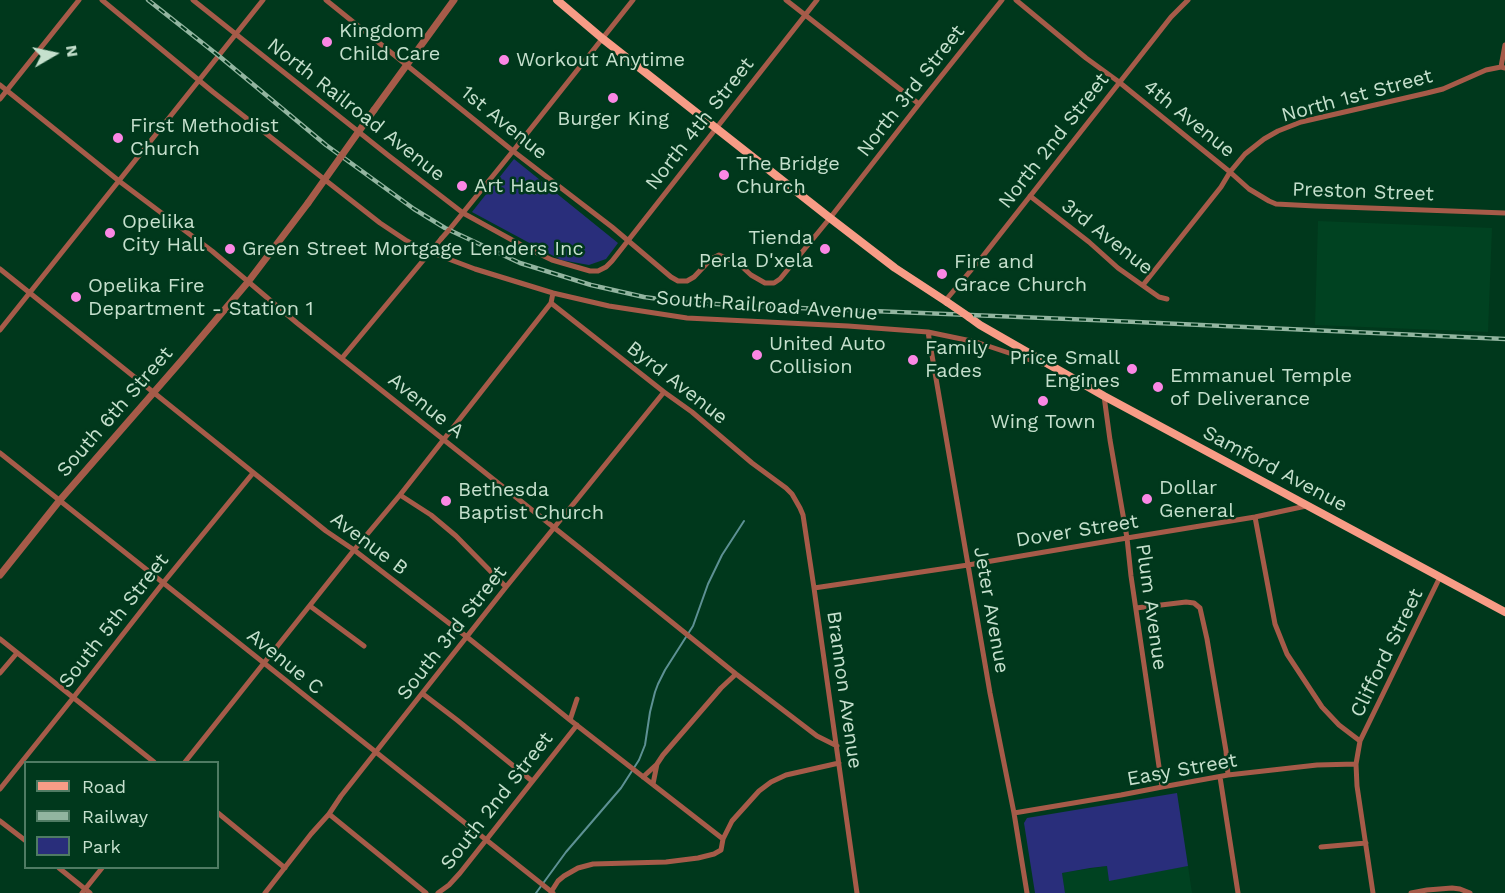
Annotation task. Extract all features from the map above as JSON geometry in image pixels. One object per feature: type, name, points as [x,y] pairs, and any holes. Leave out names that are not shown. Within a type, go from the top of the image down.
[{"type":"main road","name":"Samford Avenue","points":[[557,0],[603,39],[895,268],[980,325],[1104,396],[1505,612]]},
{"type":"street","points":[[0,99],[79,0]]},
{"type":"street","name":"South Railroad Avenue","points":[[102,0],[311,170],[380,223],[407,241],[430,252],[475,269],[553,293],[609,306],[687,318],[928,332],[976,342],[1052,367]]},
{"type":"street","name":"North Railroad Avenue","points":[[193,0],[462,215],[552,260],[590,271],[606,267]]},
{"type":"street","points":[[0,330],[263,0]]},
{"type":"street","name":"1st Avenue","points":[[326,0],[671,277],[678,281],[694,278]]},
{"type":"street","name":"South 6th Street","points":[[0,575],[60,500],[248,282],[454,0]]},
{"type":"street","points":[[342,357],[462,215],[633,0]]},
{"type":"street","points":[[786,0],[919,104]]},
{"type":"street","name":"North 4th Street","points":[[606,267],[817,0]]},
{"type":"street","name":"North 3rd Street","points":[[694,278],[711,259],[719,255],[738,263],[751,275],[765,283],[774,284],[780,279],[1002,0]]},
{"type":"street","name":"4th Avenue","points":[[1016,0],[1230,172]]},
{"type":"street","name":"North 2nd Street","points":[[946,301],[1171,17],[1188,0]]},
{"type":"street","points":[[1503,67],[1505,45]]},
{"type":"street","name":"North 1st Street","points":[[1143,285],[1221,187],[1230,172],[1245,154],[1264,138],[1301,122],[1443,89],[1486,70],[1503,67]]},
{"type":"street","name":"Avenue A","points":[[0,85],[119,181],[212,251],[443,440],[736,674],[809,730],[837,746]]},
{"type":"street","name":"Preston Street","points":[[1230,172],[1255,194],[1276,204],[1505,213]]},
{"type":"street","name":"3rd Avenue","points":[[1030,196],[1118,268],[1159,297],[1167,299]]},
{"type":"street","name":"Avenue B","points":[[0,269],[326,531],[354,549],[723,839]]},
{"type":"street","points":[[186,761],[551,303],[553,293]]},
{"type":"street","name":"Byrd Avenue","points":[[551,303],[692,412],[792,494]]},
{"type":"street","name":"Jeter Avenue","points":[[928,332],[1027,893]]},
{"type":"street","name":"South 3rd Street","points":[[265,893],[466,637],[664,392]]},
{"type":"street","name":"Plum Avenue","points":[[1104,396],[1127,538],[1162,786]]},
{"type":"street","name":"Avenue C","points":[[0,453],[552,892]]},
{"type":"street","name":"South 5th Street","points":[[0,789],[253,473]]},
{"type":"street","name":"Brannon Avenue","points":[[792,494],[803,515],[857,893]]},
{"type":"street","points":[[400,495],[448,529],[507,587]]},
{"type":"street","name":"Dover Street","points":[[814,588],[1255,517],[1307,505]]},
{"type":"street","points":[[1255,517],[1275,624],[1287,654],[1322,707],[1339,725],[1360,741]]},
{"type":"street","name":"Clifford Street","points":[[1373,893],[1357,786],[1356,764],[1360,741],[1440,577]]},
{"type":"street","points":[[1136,608],[1186,602],[1194,603],[1200,608],[1226,751],[1228,776]]},
{"type":"street","points":[[310,606],[364,646]]},
{"type":"street","points":[[0,639],[153,761]]},
{"type":"street","points":[[0,673],[17,653]]},
{"type":"street","points":[[643,777],[736,674]]},
{"type":"street","points":[[423,694],[532,781]]},
{"type":"street","name":"South 2nd Street","points":[[570,720],[577,699]]},
{"type":"street","name":"South 2nd Street","points":[[438,893],[449,885],[577,725]]},
{"type":"street","points":[[552,892],[564,876],[593,864],[666,862],[714,854],[721,850],[723,839],[732,821],[759,791],[771,782],[786,775],[839,763]]},
{"type":"street","points":[[652,784],[657,764]]},
{"type":"street","name":"Easy Street","points":[[1014,813],[1220,777],[1317,765],[1356,764]]},
{"type":"street","points":[[1220,777],[1238,893]]},
{"type":"street","points":[[219,814],[285,868]]},
{"type":"street","points":[[329,814],[426,893]]},
{"type":"street","points":[[0,821],[24,839]]},
{"type":"street","points":[[1321,848],[1366,843]]},
{"type":"street","points":[[60,869],[86,892],[101,869]]},
{"type":"street","points":[[1411,893],[1452,888],[1470,893]]},
{"type":"shaded area","points":[[1318,221],[1492,228],[1488,332],[1315,325]]},
{"type":"shaded area","points":[[1107,866],[1109,880],[1188,866],[1192,893],[1065,893],[1062,873]]},
{"type":"green space","points":[[514,159],[618,243],[606,259],[589,265],[561,260],[472,212]]},
{"type":"green space","points":[[1177,793],[1188,866],[1109,881],[1107,866],[1090,868],[1062,873],[1065,893],[1035,893],[1024,823],[1027,818]]},
{"type":"waterway","points":[[536,893],[566,852],[621,788],[639,760],[645,745],[650,712],[658,684],[693,626],[708,584],[722,555],[744,521]]},
{"type":"railway","points":[[148,0],[326,145],[414,209],[445,228],[520,263],[591,285],[644,297],[682,302],[1505,339]]},
{"type":"place","name":"Kingdom Child Care","points":[[327,42]]},
{"type":"place","name":"Workout Anytime","points":[[504,60]]},
{"type":"place","name":"Burger King","points":[[613,98]]},
{"type":"place","name":"First Methodist Church","points":[[118,138]]},
{"type":"place","name":"The Bridge Church","points":[[724,175]]},
{"type":"place","name":"Art Haus","points":[[462,186]]},
{"type":"place","name":"Opelika City Hall","points":[[110,233]]},
{"type":"place","name":"Green Street Mortgage Lenders Inc","points":[[230,249]]},
{"type":"place","name":"Tienda Perla D'xela","points":[[825,249]]},
{"type":"place","name":"Fire and Grace Church","points":[[942,274]]},
{"type":"place","name":"Opelika Fire Department - Station 1","points":[[76,297]]},
{"type":"place","name":"United Auto Collision","points":[[757,355]]},
{"type":"place","name":"Family Fades","points":[[913,360]]},
{"type":"place","name":"Price Small Engines","points":[[1132,369]]},
{"type":"place","name":"Emmanuel Temple of Deliverance","points":[[1158,387]]},
{"type":"place","name":"Wing Town","points":[[1043,401]]},
{"type":"place","name":"Dollar General","points":[[1147,499]]},
{"type":"place","name":"Bethesda Baptist Church","points":[[446,501]]}]
